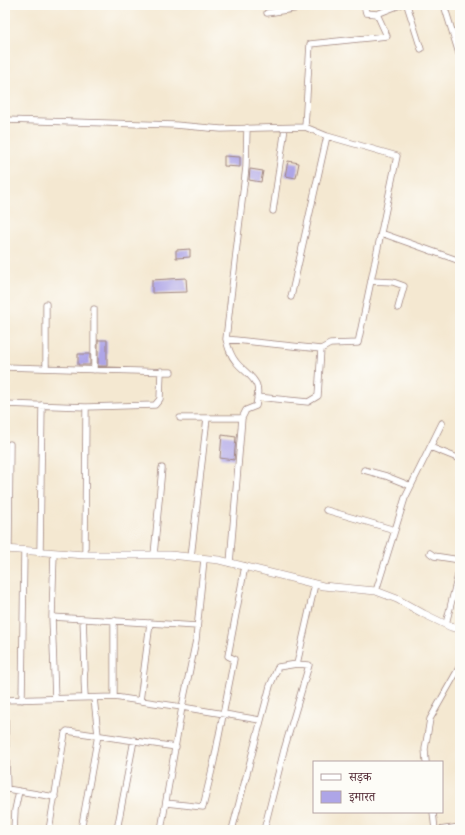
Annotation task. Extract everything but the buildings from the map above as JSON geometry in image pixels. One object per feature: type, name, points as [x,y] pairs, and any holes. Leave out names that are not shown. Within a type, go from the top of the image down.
[{"type":"street","points":[[267,13],[319,5]]},
{"type":"street","points":[[364,5],[366,13],[377,14],[400,5]]},
{"type":"street","points":[[407,5],[421,49]]},
{"type":"street","points":[[444,5],[460,57]]},
{"type":"street","points":[[305,127],[310,44],[387,36],[377,14]]},
{"type":"street","points":[[5,120],[175,125],[221,129],[305,127],[327,136],[397,156],[358,343],[330,344],[321,349],[226,339]]},
{"type":"street","points":[[230,563],[242,418],[246,410],[256,406],[257,397],[257,386],[249,375],[236,363],[229,351],[226,339],[245,174],[247,128]]},
{"type":"street","points":[[274,211],[284,128]]},
{"type":"street","points":[[290,297],[327,136]]},
{"type":"street","points":[[381,233],[460,261]]},
{"type":"street","points":[[371,281],[393,282],[404,286],[398,308]]},
{"type":"street","points":[[46,304],[46,368]]},
{"type":"street","points":[[94,309],[94,370]]},
{"type":"street","points":[[257,397],[308,402],[318,396],[321,349]]},
{"type":"street","points":[[5,367],[171,372]]},
{"type":"street","points":[[5,404],[86,407],[155,405],[160,399],[161,372]]},
{"type":"street","points":[[40,553],[42,405]]},
{"type":"street","points":[[85,555],[86,407]]},
{"type":"street","points":[[180,418],[242,418]]},
{"type":"street","points":[[191,557],[207,418]]},
{"type":"street","points":[[376,591],[405,498],[442,423]]},
{"type":"street","points":[[10,444],[7,549],[40,553],[85,555],[154,555],[191,557],[230,563],[314,584],[376,591],[396,599],[446,624],[460,629]]},
{"type":"street","points":[[430,447],[460,459]]},
{"type":"street","points":[[154,555],[162,468]]},
{"type":"street","points":[[364,470],[386,476],[411,486]]},
{"type":"street","points":[[326,510],[395,530]]},
{"type":"street","points":[[22,700],[24,551]]},
{"type":"street","points":[[54,553],[52,617],[55,699]]},
{"type":"street","points":[[430,553],[434,556],[460,560]]},
{"type":"street","points":[[161,830],[182,707],[196,640],[204,559]]},
{"type":"street","points":[[166,803],[203,807],[214,761],[222,713],[234,659],[228,656],[245,566]]},
{"type":"street","points":[[446,624],[460,567]]},
{"type":"street","points":[[297,664],[314,584]]},
{"type":"street","points":[[52,617],[197,626]]},
{"type":"street","points":[[83,619],[85,670],[83,676],[86,685],[85,698]]},
{"type":"street","points":[[114,620],[114,697]]},
{"type":"street","points":[[140,701],[150,623]]},
{"type":"street","points":[[232,830],[260,730],[260,720],[264,714],[270,686],[278,667],[297,664],[309,666],[284,750],[264,830]]},
{"type":"street","points":[[426,761],[425,749],[430,719],[460,666]]},
{"type":"street","points":[[5,700],[114,697],[260,720]]},
{"type":"street","points":[[81,830],[98,735],[94,698]]},
{"type":"street","points":[[5,713],[7,789],[55,797]]},
{"type":"street","points":[[49,830],[65,733],[67,731],[71,730],[176,746]]},
{"type":"street","points":[[117,830],[134,740]]},
{"type":"street","points":[[14,830],[15,810],[19,791]]},
{"type":"street","points":[[433,813],[435,830]]},
{"type":"street","points":[[439,830],[460,827]]}]
